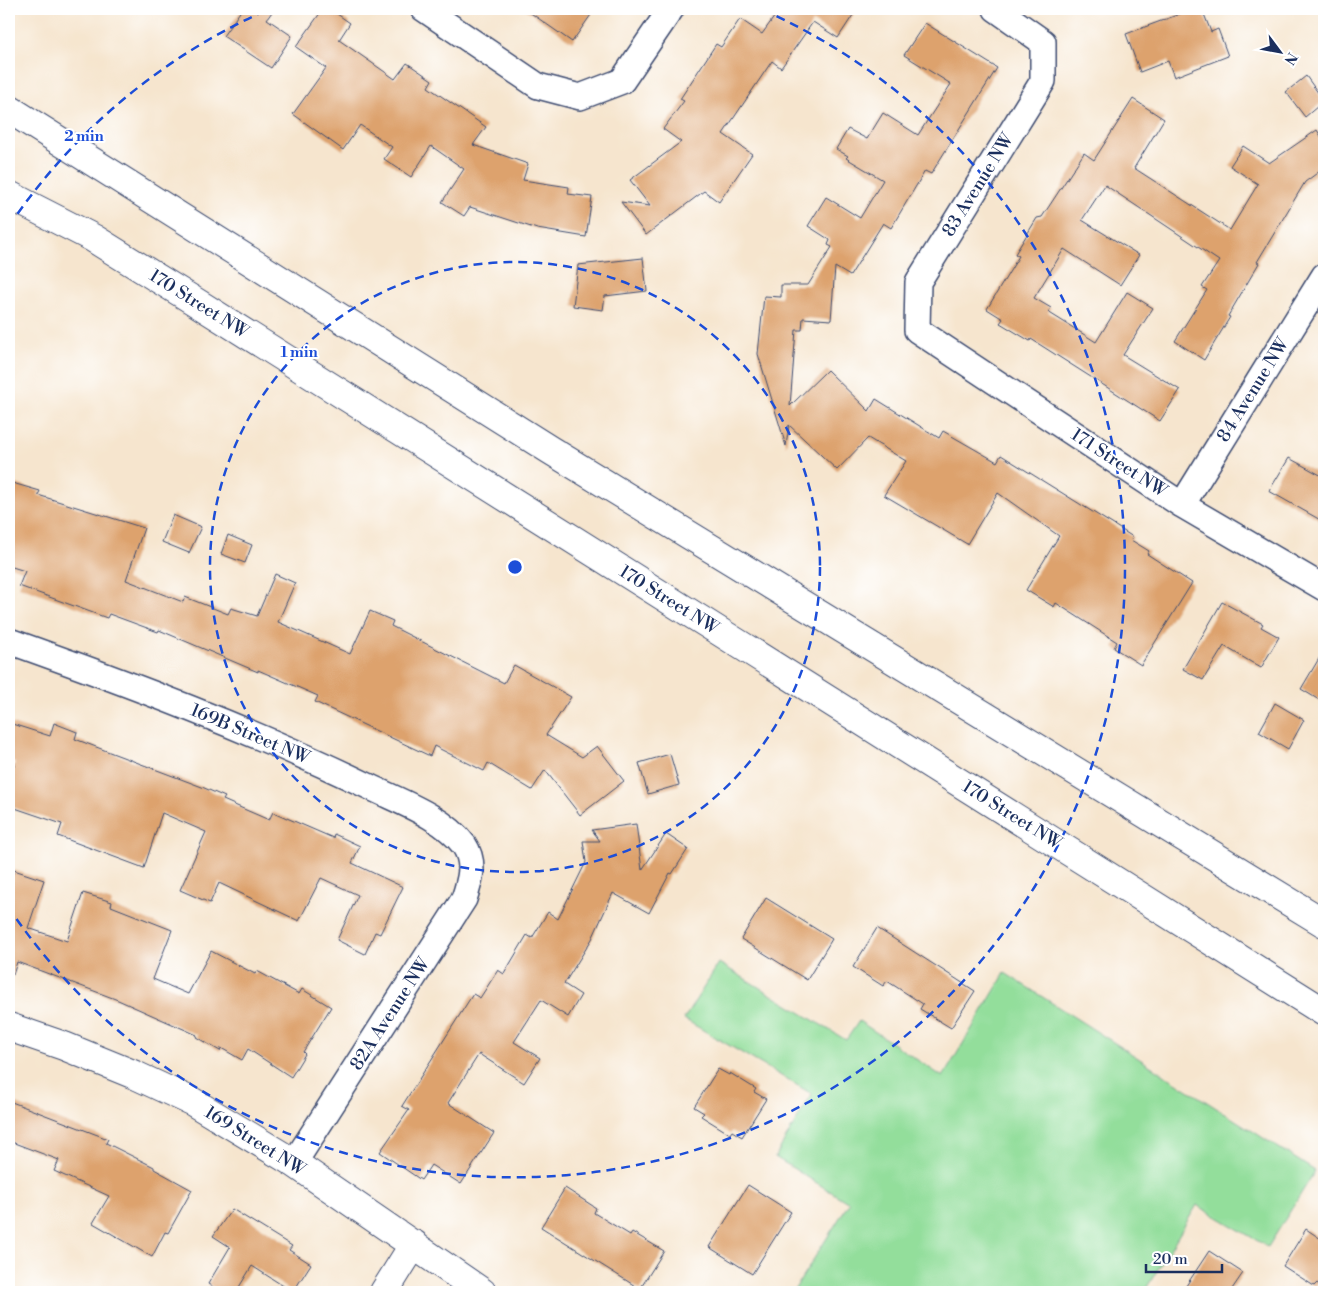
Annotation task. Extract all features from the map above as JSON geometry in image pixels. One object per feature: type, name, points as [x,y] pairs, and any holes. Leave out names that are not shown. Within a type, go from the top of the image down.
[{"type":"main road","points":[[9,109],[550,450],[1324,923]]},
{"type":"main road","name":"170 Street NW","points":[[9,195],[93,238],[1324,1012]]},
{"type":"main road","name":"169 Street NW","points":[[9,1027],[64,1046],[192,1102],[294,1164],[482,1292]]},
{"type":"main road","points":[[384,1292],[414,1244]]},
{"type":"street","points":[[424,9],[538,86],[580,97],[622,81],[671,9]]},
{"type":"street","name":"83 Avenue NW","points":[[917,330],[918,282],[1043,81],[1044,42],[996,9]]},
{"type":"street","name":"84 Avenue NW","points":[[1182,504],[1324,276]]},
{"type":"street","name":"171 Street NW","points":[[917,330],[1182,504],[1324,588]]},
{"type":"street","name":"169B Street NW","points":[[9,641],[166,699],[332,769],[437,821],[454,833],[471,859]]},
{"type":"street","name":"82A Avenue NW","points":[[294,1164],[464,899],[471,871],[471,859]]},
{"type":"green space","points":[[719,963],[846,1040],[859,1021],[943,1077],[1005,973],[1315,1171],[1268,1247],[1197,1205],[1144,1292],[793,1292],[849,1203],[775,1157],[812,1094],[684,1019]]},
{"type":"building","points":[[242,9],[274,9],[267,19],[292,36],[271,68],[223,36]]},
{"type":"building","points":[[323,9],[330,9],[350,23],[339,40],[395,79],[407,63],[432,80],[428,87],[486,127],[473,145],[528,164],[523,180],[569,187],[568,194],[592,197],[586,237],[537,229],[470,207],[464,216],[442,202],[464,169],[431,146],[411,177],[384,159],[392,147],[360,125],[343,150],[293,114],[326,68],[296,47]]},
{"type":"building","points":[[525,9],[595,9],[572,42]]},
{"type":"building","points":[[780,9],[857,9],[838,38],[813,22],[781,68],[772,61],[723,134],[752,154],[719,202],[704,191],[646,235],[621,202],[650,206],[630,180],[681,142],[663,129],[684,101],[680,99],[716,44],[721,47],[740,19],[762,34]]},
{"type":"building","points":[[1193,9],[1202,9],[1211,32],[1218,29],[1228,56],[1174,77],[1168,61],[1140,72],[1126,34]]},
{"type":"building","points":[[925,23],[997,68],[931,174],[925,171],[891,228],[883,223],[850,276],[835,267],[831,320],[803,318],[802,330],[796,330],[790,406],[827,370],[869,411],[876,399],[939,438],[943,431],[997,462],[1001,455],[1133,537],[1131,540],[1149,551],[1147,554],[1192,583],[1141,665],[1114,648],[1117,642],[1056,603],[1054,607],[1026,590],[1059,536],[998,493],[967,544],[884,495],[906,461],[868,438],[837,470],[789,425],[786,446],[758,354],[764,296],[781,297],[781,285],[808,285],[832,247],[828,245],[830,240],[808,226],[826,197],[860,218],[883,180],[846,158],[848,156],[836,149],[848,129],[867,139],[883,113],[918,135],[951,84],[904,55]]},
{"type":"building","points":[[1306,76],[1324,101],[1305,117],[1286,92]]},
{"type":"building","points":[[1133,99],[1164,119],[1134,168],[1230,230],[1258,184],[1230,166],[1243,146],[1269,163],[1317,130],[1324,141],[1324,168],[1305,182],[1257,262],[1259,263],[1228,316],[1230,317],[1204,360],[1175,341],[1207,290],[1202,287],[1219,261],[1105,185],[1082,220],[1139,255],[1120,285],[1064,249],[1034,298],[1051,308],[1048,312],[1096,342],[1127,292],[1153,308],[1123,355],[1180,390],[1160,421],[1031,339],[1030,341],[1000,323],[1003,319],[987,309],[1019,256],[1015,254],[1037,218],[1042,217],[1084,153],[1094,160]]},
{"type":"building","points":[[643,258],[647,291],[605,296],[603,310],[573,306],[578,265]]},
{"type":"building","points":[[1289,458],[1324,477],[1324,522],[1269,491]]},
{"type":"building","points":[[9,482],[40,491],[38,495],[144,528],[126,580],[183,602],[185,597],[228,614],[231,608],[257,616],[275,574],[295,583],[278,622],[350,654],[370,611],[393,621],[391,626],[504,683],[514,665],[571,697],[546,735],[582,757],[597,746],[624,781],[580,815],[545,770],[532,790],[488,763],[484,771],[434,746],[430,756],[315,702],[318,696],[258,670],[258,672],[159,630],[158,632],[109,614],[107,618],[19,586],[25,571],[9,566]]},
{"type":"building","points":[[173,515],[201,527],[189,553],[162,542]]},
{"type":"building","points":[[228,535],[252,545],[245,563],[221,554]]},
{"type":"building","points":[[1222,602],[1263,624],[1261,627],[1279,637],[1261,668],[1224,646],[1203,680],[1183,669]]},
{"type":"building","points":[[1324,650],[1324,703],[1301,689]]},
{"type":"building","points":[[1275,703],[1304,720],[1288,749],[1259,732]]},
{"type":"building","points":[[9,723],[50,736],[54,723],[77,732],[75,739],[202,787],[225,797],[223,800],[269,820],[273,812],[333,838],[334,834],[360,846],[352,863],[403,887],[380,934],[375,932],[365,954],[337,940],[358,895],[321,878],[299,921],[219,883],[210,903],[180,890],[206,832],[162,813],[144,868],[58,836],[62,824],[9,806],[9,780],[15,763],[9,761]]},
{"type":"building","points":[[670,754],[679,785],[648,794],[639,763]]},
{"type":"building","points":[[636,824],[642,870],[666,834],[688,849],[672,874],[670,873],[649,913],[613,893],[592,939],[564,984],[581,995],[568,1017],[541,1000],[514,1042],[540,1058],[524,1083],[479,1054],[448,1103],[494,1133],[461,1184],[431,1165],[421,1180],[380,1152],[409,1110],[402,1106],[473,994],[480,998],[498,970],[504,974],[527,935],[532,938],[548,912],[558,919],[586,862],[583,841],[600,841],[592,830]]},
{"type":"building","points":[[14,870],[44,880],[28,928],[67,941],[83,893],[112,902],[111,906],[172,930],[153,979],[188,994],[211,951],[255,974],[257,971],[299,994],[302,989],[331,1007],[303,1052],[305,1054],[291,1077],[248,1049],[242,1060],[221,1048],[220,1051],[196,1037],[197,1035],[118,1000],[17,962],[13,975],[9,974],[9,886]]},
{"type":"building","points":[[766,898],[832,939],[807,980],[741,939]]},
{"type":"building","points":[[877,928],[975,991],[951,1028],[920,1009],[923,1004],[887,981],[883,986],[853,967]]},
{"type":"building","points":[[718,1069],[729,1075],[730,1073],[756,1089],[754,1092],[766,1099],[742,1137],[732,1131],[730,1134],[701,1116],[704,1113],[694,1107]]},
{"type":"building","points":[[9,1101],[108,1139],[106,1143],[154,1167],[154,1169],[192,1190],[168,1233],[165,1232],[152,1257],[93,1223],[109,1196],[54,1171],[59,1160],[9,1141]]},
{"type":"building","points":[[748,1185],[791,1212],[752,1274],[709,1247]]},
{"type":"building","points":[[565,1188],[596,1208],[594,1213],[630,1235],[632,1232],[664,1251],[640,1289],[541,1227]]},
{"type":"building","points":[[232,1209],[292,1246],[289,1250],[311,1264],[293,1292],[252,1266],[236,1292],[221,1292],[208,1284],[230,1247],[213,1236]]},
{"type":"building","points":[[1306,1229],[1324,1241],[1324,1288],[1317,1283],[1314,1286],[1283,1266]]},
{"type":"building","points":[[1209,1251],[1243,1273],[1230,1292],[1182,1292]]}]
